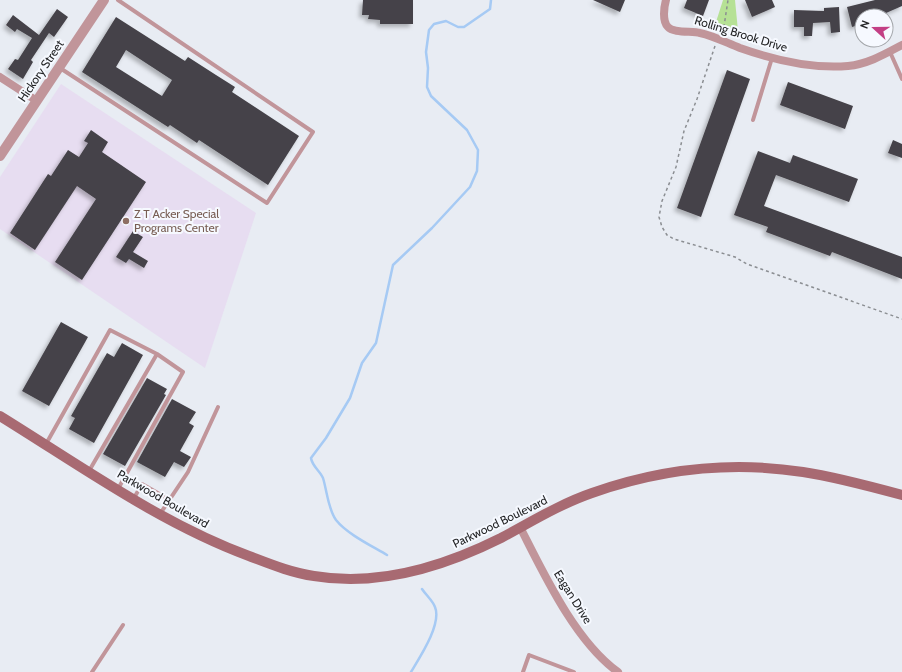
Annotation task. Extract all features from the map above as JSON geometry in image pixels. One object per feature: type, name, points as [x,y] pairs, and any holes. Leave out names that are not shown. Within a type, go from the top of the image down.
[{"type":"main road","name":"Parkwood Boulevard","points":[[0,416],[160,515],[204,538],[263,562],[294,572],[335,578],[386,576],[432,566],[459,558],[566,504],[620,484],[682,471],[742,466],[804,472],[836,478],[902,495]]},
{"type":"street","name":"Hickory Street","points":[[0,156],[104,0]]},
{"type":"street","name":"Rolling Brook Drive","points":[[666,0],[664,11],[666,25],[671,29],[699,33],[772,58],[802,64],[846,66],[858,64],[890,52],[902,45]]},
{"type":"street","points":[[0,77],[37,101]]},
{"type":"street","name":"Eagan Drive","points":[[520,527],[569,616],[605,663],[618,672]]},
{"type":"lane","points":[[59,67],[267,203],[313,132],[118,0]]},
{"type":"lane","points":[[890,52],[902,79]]},
{"type":"lane","points":[[753,120],[772,58]]},
{"type":"lane","points":[[46,444],[110,330],[157,354],[183,372],[118,489]]},
{"type":"lane","points":[[89,471],[157,354]]},
{"type":"lane","points":[[160,515],[188,472],[218,407]]},
{"type":"lane","points":[[133,498],[142,484],[170,500]]},
{"type":"lane","points":[[92,672],[124,624]]},
{"type":"lane","points":[[523,672],[529,655],[574,672]]},
{"type":"path","points":[[728,0],[724,31],[719,39],[684,132],[676,167],[666,190],[659,217],[662,227],[667,235],[674,239],[735,257],[747,264],[902,319]]},
{"type":"shaded area","name":"Z T Acker Special Programs Center","points":[[61,84],[256,213],[205,368],[0,229],[0,177]]},
{"type":"green space","points":[[723,0],[735,0],[738,31],[716,22]]},
{"type":"building","points":[[363,0],[413,0],[413,24],[380,24],[380,20],[368,19],[369,15],[362,15]]},
{"type":"building","points":[[593,0],[625,0],[620,12]]},
{"type":"building","points":[[687,0],[709,0],[703,16],[684,8]]},
{"type":"building","points":[[745,0],[772,0],[775,7],[752,17]]},
{"type":"building","points":[[875,0],[902,0],[902,6],[894,10],[894,8],[854,8],[854,26],[852,27],[847,7]]},
{"type":"building","points":[[839,7],[840,32],[831,33],[830,22],[813,23],[812,36],[804,36],[804,27],[794,27],[794,10],[824,11],[824,8]]},
{"type":"building","points":[[57,9],[68,17],[54,37],[49,33],[31,60],[33,62],[23,79],[8,69],[15,59],[18,60],[32,38],[17,29],[15,32],[6,25],[13,15],[39,35]]},
{"type":"building","points":[[116,17],[185,61],[188,57],[235,87],[232,92],[299,136],[268,185],[199,140],[197,143],[170,125],[168,127],[82,72]],"holes":[[[126,50],[172,80],[162,96],[116,67]]]},
{"type":"building","points":[[727,70],[750,79],[701,217],[677,208]]},
{"type":"building","points":[[788,82],[853,106],[845,129],[780,105]]},
{"type":"building","points":[[91,130],[108,142],[102,152],[146,182],[82,280],[55,262],[96,199],[77,186],[35,250],[10,233],[48,174],[51,176],[68,150],[79,157],[88,143],[84,141]]},
{"type":"building","points":[[893,140],[902,144],[902,158],[888,153]]},
{"type":"building","points":[[758,151],[790,163],[793,155],[858,179],[849,202],[776,175],[764,206],[902,257],[902,279],[832,252],[830,256],[766,232],[768,227],[734,215]]},
{"type":"building","points":[[133,231],[143,237],[133,252],[148,261],[144,268],[129,259],[126,263],[116,257]]},
{"type":"building","points":[[61,322],[88,337],[49,406],[22,391]]},
{"type":"building","points":[[122,343],[143,355],[94,443],[69,429],[75,418],[71,416],[107,353],[114,357]]},
{"type":"building","points":[[147,378],[167,389],[164,394],[166,395],[125,466],[103,454]]},
{"type":"building","points":[[172,399],[196,412],[189,423],[194,426],[180,451],[191,457],[184,467],[174,462],[165,477],[137,462]]},
{"type":"waterway","points":[[387,555],[353,535],[336,520],[329,505],[323,478],[313,464],[311,458],[326,438],[350,398],[362,363],[376,343],[393,265],[432,228],[470,187],[477,171],[478,150],[467,130],[431,96],[427,87],[428,68],[426,52],[429,30],[434,24],[446,21],[458,27],[464,27],[490,9],[491,0]]},
{"type":"waterway","points":[[411,672],[429,640],[435,622],[435,607],[433,602],[422,589]]},
{"type":"place","name":"Z T Acker Special Programs Center","points":[[126,221]]}]
